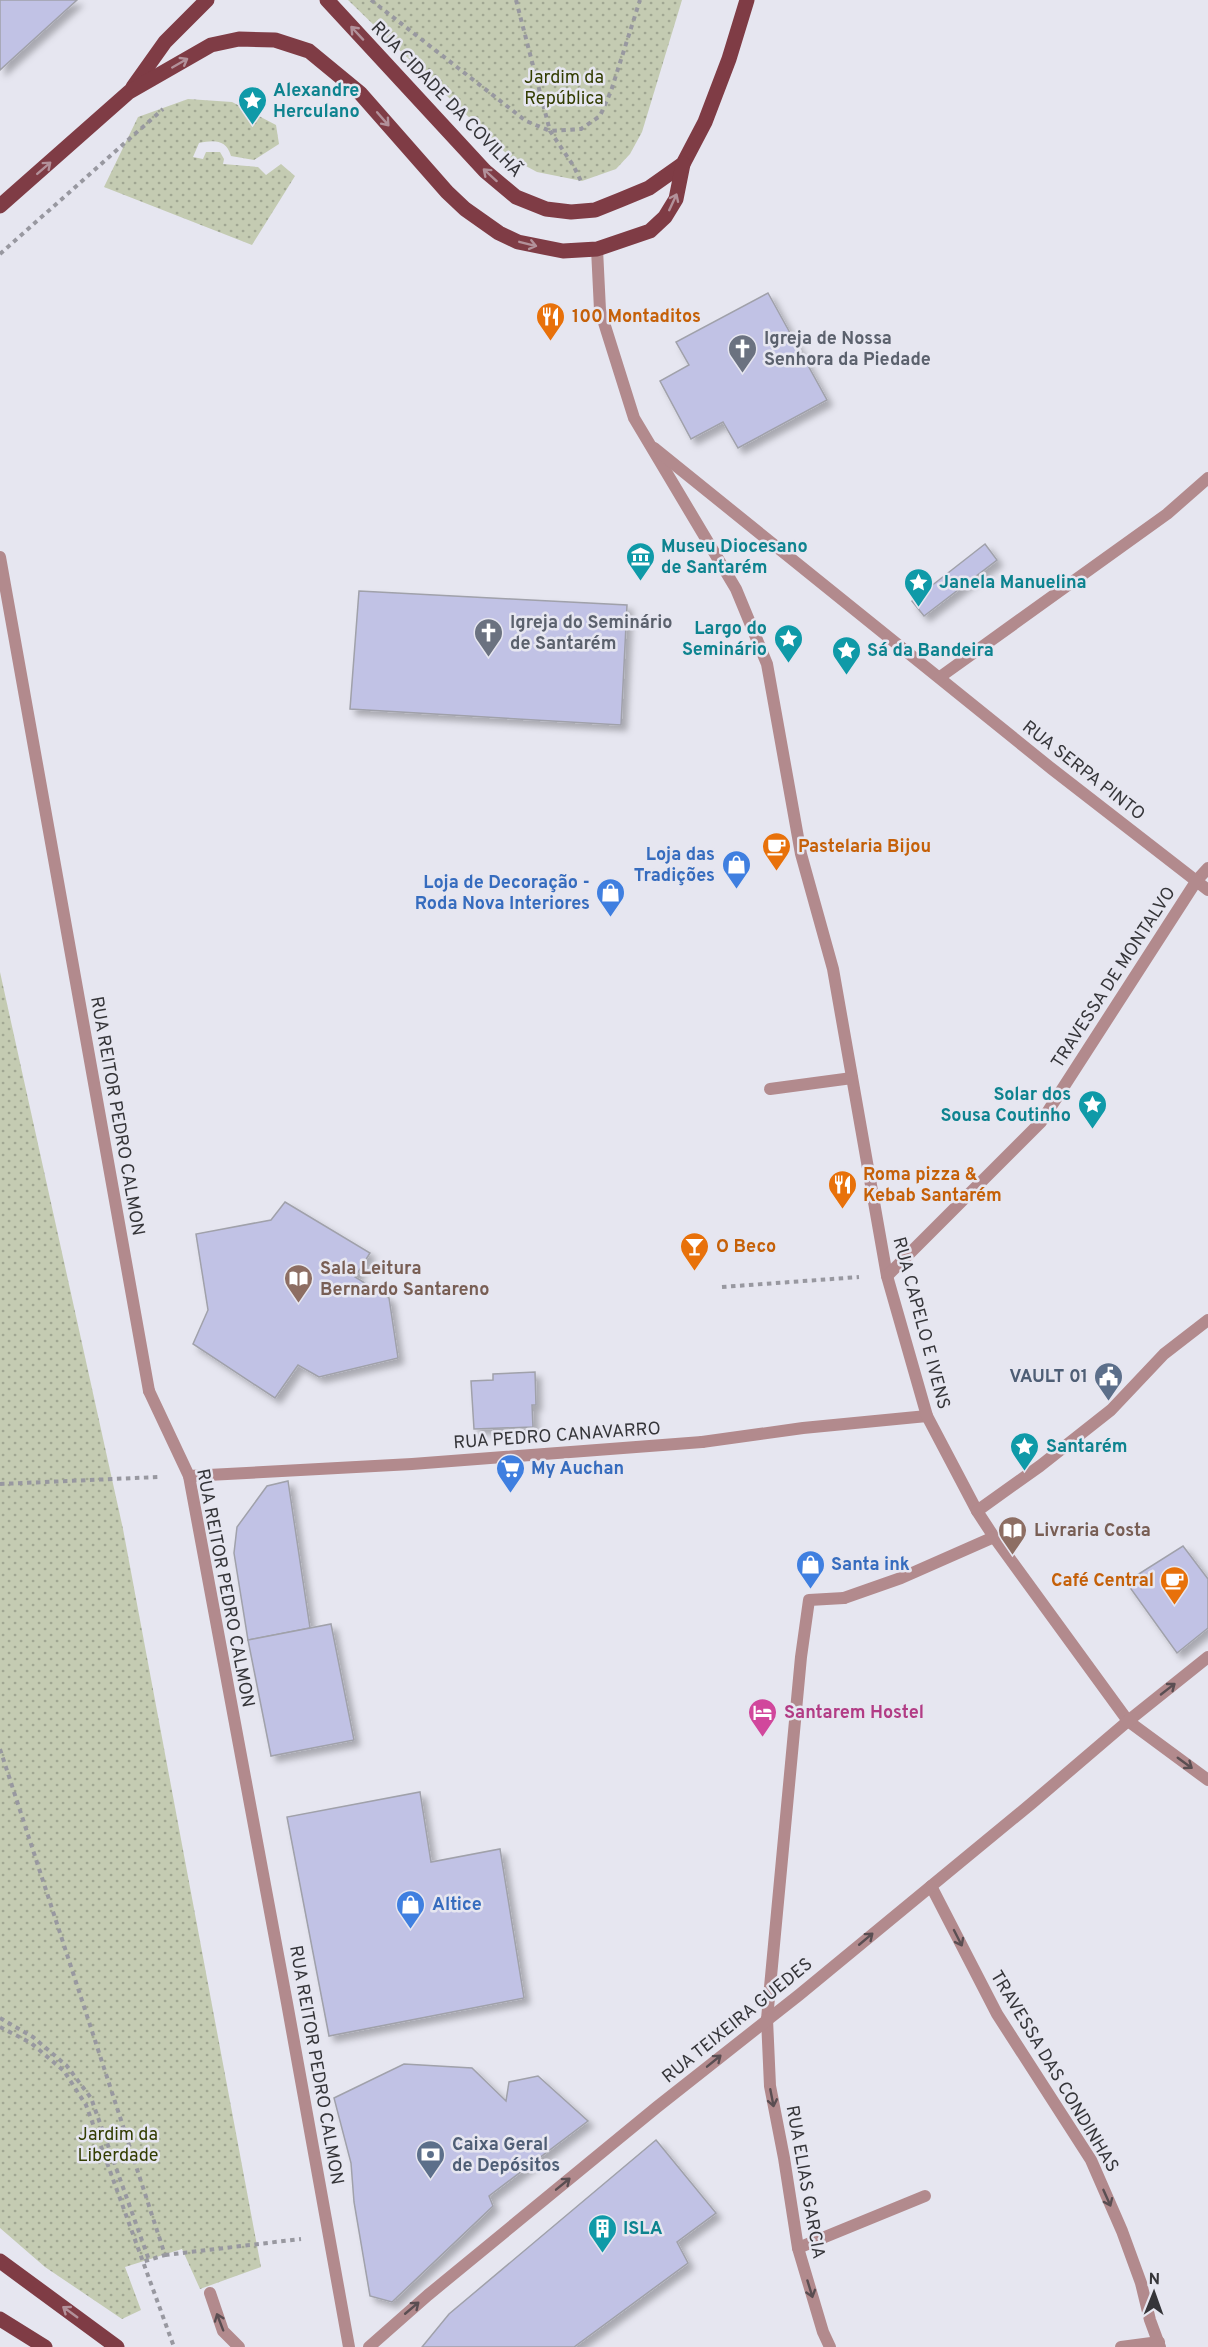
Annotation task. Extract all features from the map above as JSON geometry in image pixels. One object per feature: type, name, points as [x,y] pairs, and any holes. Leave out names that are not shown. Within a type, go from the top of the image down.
[{"type":"main road","points":[[129,92],[165,42],[207,0]]},
{"type":"main road","name":"RUA CIDADE DA COVILHÃ","points":[[327,0],[485,171],[516,197],[546,209],[571,212],[595,210],[649,188],[683,164]]},
{"type":"main road","points":[[0,207],[129,92],[212,45],[239,39],[275,40],[309,51],[360,93],[447,192],[499,233],[518,242],[563,251],[597,249],[650,231],[665,217],[676,199],[683,164],[705,122],[729,59],[747,0]]},
{"type":"main road","points":[[0,2261],[117,2347]]},
{"type":"main road","points":[[0,2319],[45,2347]]},
{"type":"street","points":[[597,249],[600,310],[634,418],[646,441]]},
{"type":"street","name":"RUA SERPA PINTO","points":[[646,441],[1052,769],[1208,890]]},
{"type":"street","name":"RUA CAPELO E IVENS","points":[[646,441],[736,589],[767,664],[801,855],[833,969],[887,1276],[927,1416],[977,1511],[994,1537],[1128,1721],[1208,1780]]},
{"type":"street","points":[[940,677],[1167,514],[1208,478]]},
{"type":"street","name":"RUA REITOR PEDRO CALMON","points":[[0,557],[149,1391],[189,1476],[349,2347]]},
{"type":"street","name":"TRAVESSA DE MONTALVO","points":[[887,1276],[1041,1122],[1197,880],[1208,868]]},
{"type":"street","points":[[770,1089],[852,1078]]},
{"type":"street","points":[[977,1511],[1040,1466],[1111,1410],[1164,1354],[1208,1320]]},
{"type":"street","name":"RUA PEDRO CANAVARRO","points":[[189,1476],[422,1463],[702,1442],[803,1428],[927,1416]]},
{"type":"street","name":"RUA ELIAS GARCIA","points":[[830,2347],[823,2332],[798,2248],[770,2086],[767,2019],[798,1680],[809,1600],[844,1598],[901,1578],[994,1537]]},
{"type":"street","name":"RUA TEIXEIRA GUEDES","points":[[369,2347],[428,2295],[931,1886],[1208,1657]]},
{"type":"street","name":"TRAVESSA DAS CONDINHAS","points":[[931,1886],[997,2014],[1091,2160],[1122,2231],[1141,2283],[1150,2320],[1159,2344]]},
{"type":"street","points":[[798,2248],[925,2196]]},
{"type":"street","points":[[210,2293],[223,2331],[239,2347]]},
{"type":"street","points":[[1121,2347],[1159,2344]]},
{"type":"path","points":[[371,0],[526,121],[550,131],[581,129],[600,116],[611,91],[640,0]]},
{"type":"path","points":[[516,0],[550,131],[573,165],[595,210]]},
{"type":"path","points":[[0,254],[168,105]]},
{"type":"path","points":[[722,1287],[887,1276]]},
{"type":"path","points":[[0,1484],[189,1476]]},
{"type":"path","points":[[0,1752],[165,2255]]},
{"type":"path","points":[[0,2018],[33,2037],[67,2066],[91,2097],[149,2260]]},
{"type":"path","points":[[0,2027],[31,2043],[64,2071],[86,2105],[174,2347]]},
{"type":"path","points":[[142,2262],[165,2255],[312,2238]]},
{"type":"green space","name":"Jardim da República","points":[[348,0],[682,0],[642,132],[630,154],[616,169],[582,181],[537,172],[511,158]]},
{"type":"green space","points":[[188,99],[232,102],[276,125],[279,144],[254,160],[231,156],[226,146],[214,141],[199,143],[193,157],[203,159],[206,152],[220,152],[224,159],[223,164],[258,167],[266,175],[281,164],[295,176],[252,245],[104,187],[138,117]]},
{"type":"green space","name":"Jardim da Liberdade","points":[[0,972],[123,1529],[261,2267],[200,2289],[182,2249],[125,2267],[141,2310],[122,2319],[45,2267],[0,2228]]},
{"type":"building","points":[[0,0],[77,0],[0,70]]},
{"type":"building","name":"Igreja de Nossa Senhora da Piedade","points":[[768,293],[827,400],[738,448],[723,422],[691,439],[660,381],[689,365],[676,342]]},
{"type":"building","points":[[985,544],[997,560],[924,616],[912,601]]},
{"type":"building","name":"Igreja do Seminário de Santarém","points":[[359,591],[627,605],[621,725],[350,709]]},
{"type":"building","name":"Sala Leitura Bernardo Santareno","points":[[285,1202],[370,1253],[355,1277],[389,1298],[398,1358],[319,1377],[298,1365],[275,1398],[193,1344],[208,1310],[196,1234],[271,1220]]},
{"type":"building","points":[[535,1372],[536,1405],[532,1405],[533,1427],[474,1429],[471,1381],[493,1380],[493,1374]]},
{"type":"building","points":[[288,1481],[310,1628],[248,1640],[234,1553],[237,1527],[267,1486]]},
{"type":"building","name":"Café Central","points":[[1183,1546],[1208,1579],[1208,1628],[1177,1653],[1126,1582]]},
{"type":"building","points":[[331,1624],[354,1740],[271,1756],[248,1640]]},
{"type":"building","name":"Altice","points":[[420,1792],[431,1862],[500,1849],[524,1998],[329,2036],[287,1817]]},
{"type":"building","name":"Caixa Geral de Depósitos","points":[[404,2064],[472,2068],[506,2101],[509,2082],[538,2076],[588,2121],[489,2196],[493,2206],[392,2302],[370,2296],[354,2202],[351,2163],[334,2098]]},
{"type":"building","name":"ISLA","points":[[656,2140],[716,2213],[677,2242],[688,2263],[574,2347],[422,2347],[449,2314]]},
{"type":"place","name":"Alexandre Herculano","points":[[252,126]]},
{"type":"place","name":"100 Montaditos","points":[[551,342]]},
{"type":"place","name":"Igreja de Nossa Senhora da Piedade","points":[[743,374]]},
{"type":"place","name":"Museu Diocesano de Santarém","points":[[640,582]]},
{"type":"place","name":"Janela Manuelina","points":[[918,608]]},
{"type":"place","name":"Igreja do Seminário de Santarém","points":[[489,658]]},
{"type":"place","name":"Largo do Seminário","points":[[788,664]]},
{"type":"place","name":"Sá da Bandeira","points":[[846,676]]},
{"type":"place","name":"Pastelaria Bijou","points":[[777,872]]},
{"type":"place","name":"Loja das Tradições","points":[[736,890]]},
{"type":"place","name":"Loja de Decoração - Roda Nova Interiores","points":[[611,918]]},
{"type":"place","name":"Solar dos Sousa Coutinho","points":[[1092,1130]]},
{"type":"place","name":"Roma pizza & Kebab Santarém","points":[[842,1210]]},
{"type":"place","name":"O Beco","points":[[695,1272]]},
{"type":"place","name":"Sala Leitura Bernardo Santareno","points":[[299,1304]]},
{"type":"place","name":"VAULT 01","points":[[1109,1402]]},
{"type":"place","name":"Santarém","points":[[1025,1472]]},
{"type":"place","name":"My Auchan","points":[[510,1494]]},
{"type":"place","name":"Livraria Costa","points":[[1013,1556]]},
{"type":"place","name":"Santa ink","points":[[810,1590]]},
{"type":"place","name":"Café Central","points":[[1175,1606]]},
{"type":"place","name":"Santarem Hostel","points":[[763,1738]]},
{"type":"place","name":"Altice","points":[[411,1930]]},
{"type":"place","name":"Caixa Geral de Depósitos","points":[[431,2180]]},
{"type":"place","name":"ISLA","points":[[602,2254]]}]
